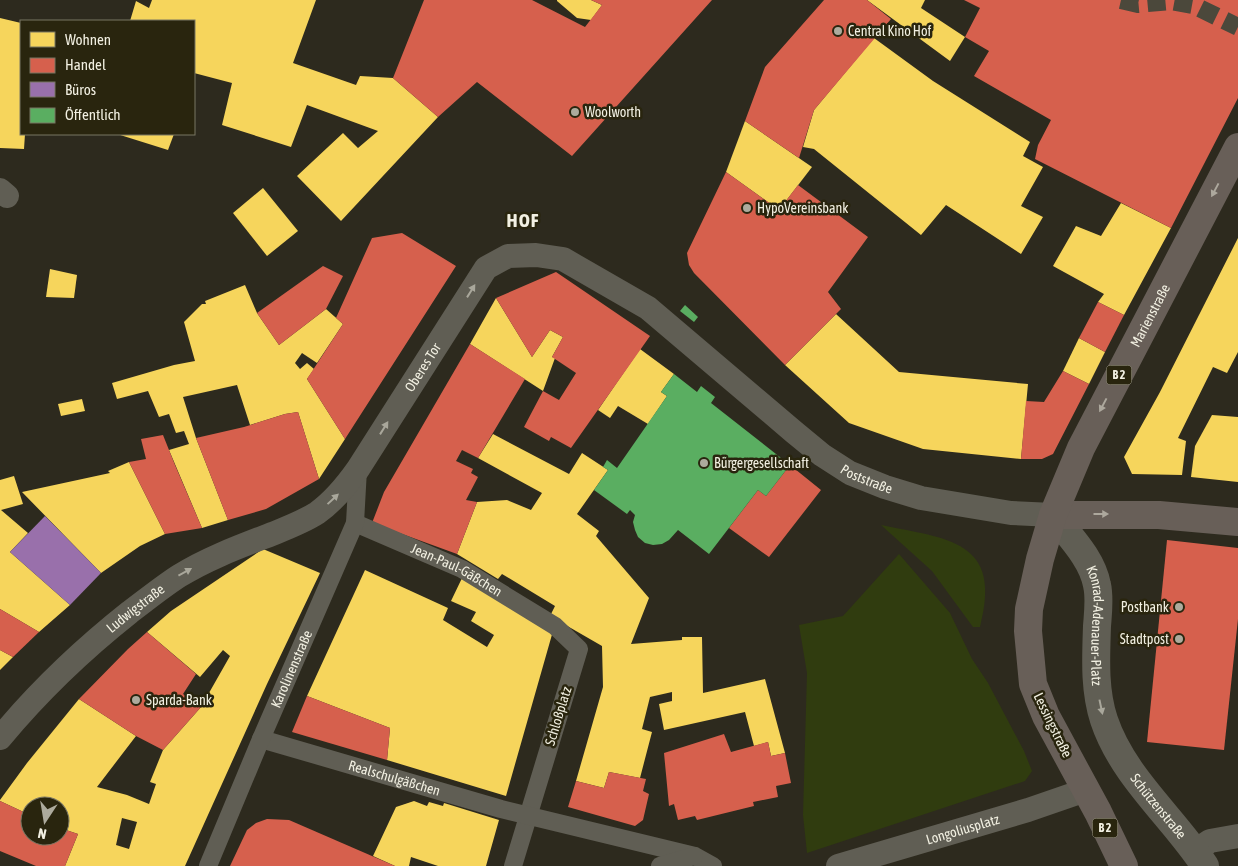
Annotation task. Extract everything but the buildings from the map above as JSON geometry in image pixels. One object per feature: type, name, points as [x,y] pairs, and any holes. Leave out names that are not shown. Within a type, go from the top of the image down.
[{"type":"main road","name":"Marienstraße","points":[[1053,515],[1090,430],[1238,146]]},
{"type":"main road","name":"Poststraße","points":[[1053,515],[1159,515],[1238,522]]},
{"type":"main road","name":"Lessingstraße","points":[[1053,515],[1040,559],[1029,608],[1028,631],[1033,684],[1046,716],[1124,866]]},
{"type":"street","name":"Oberes Tor","points":[[302,522],[330,502],[344,488],[358,469],[486,268],[508,256],[536,255],[562,259]]},
{"type":"street","name":"Poststraße","points":[[562,259],[648,308],[815,449],[850,473],[885,487],[921,498],[1011,513],[1053,515]]},
{"type":"street","name":"Karolinenstraße","points":[[208,866],[355,523],[358,469]]},
{"type":"street","name":"Konrad-Adenauer-Platz","points":[[1053,515],[1087,558],[1097,584],[1096,660],[1098,694],[1103,719],[1114,746]]},
{"type":"street","name":"Ludwigstraße","points":[[0,738],[22,711],[83,651],[179,576],[211,559],[302,522]]},
{"type":"street","name":"Jean-Paul-Gäßchen","points":[[355,523],[462,569],[555,626]]},
{"type":"street","name":"Schloßplatz","points":[[514,866],[579,649],[555,626]]},
{"type":"street","name":"Realschulgäßchen","points":[[261,739],[501,810],[529,816]]},
{"type":"street","name":"Schützenstraße","points":[[1114,746],[1128,768],[1161,811],[1200,858]]},
{"type":"street","name":"Longoliusplatz","points":[[838,866],[1028,810],[1086,790]]},
{"type":"street","points":[[529,816],[695,856],[713,866]]},
{"type":"street","points":[[1200,858],[1210,841],[1238,836]]},
{"type":"street","points":[[660,866],[695,856]]},
{"type":"green space","points":[[881,525],[948,540],[964,549],[976,560],[984,576],[985,598],[980,627],[973,627],[932,571]]},
{"type":"green space","points":[[899,554],[950,613],[972,659],[988,683],[1024,751],[1032,771],[1025,781],[807,853],[803,815],[807,673],[799,625],[843,616]]},
{"type":"tunnel","points":[[1121,0],[1138,4],[1171,1],[1193,5],[1238,27]]},
{"type":"place","name":"Central Kino Hof","points":[[838,31]]},
{"type":"place","name":"Woolworth","points":[[575,112]]},
{"type":"place","name":"HypoVereinsbank","points":[[747,208]]},
{"type":"place","name":"Bürgergesellschaft","points":[[704,463]]},
{"type":"place","name":"Postbank","points":[[1179,607]]},
{"type":"place","name":"Stadtpost","points":[[1179,639]]},
{"type":"place","name":"Sparda-Bank","points":[[136,700]]},
{"type":"district","name":"HOF","points":[[523,220]]}]
